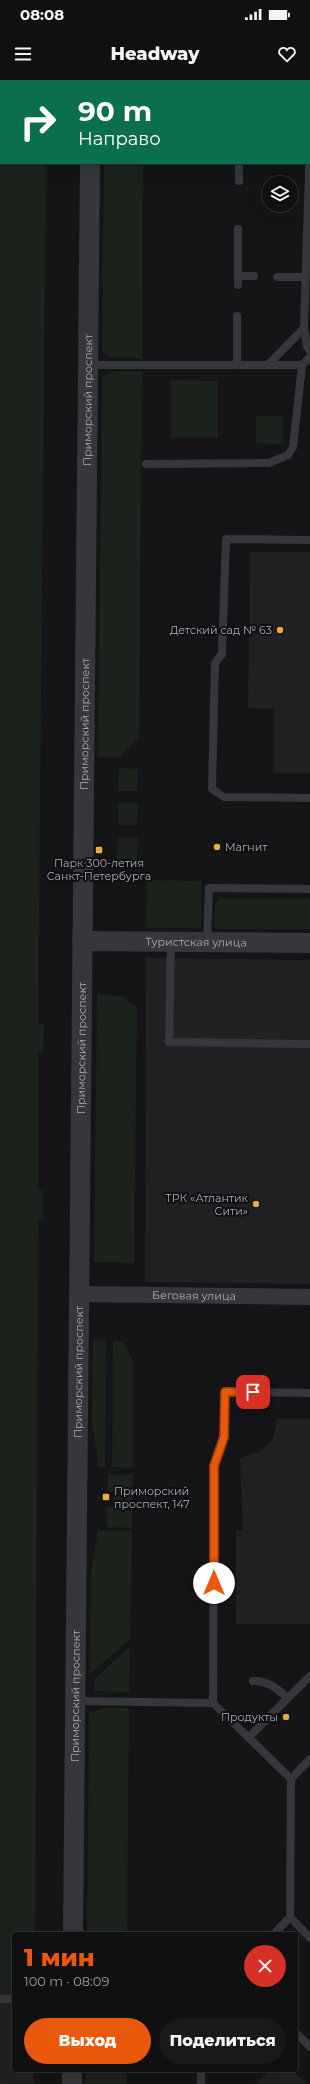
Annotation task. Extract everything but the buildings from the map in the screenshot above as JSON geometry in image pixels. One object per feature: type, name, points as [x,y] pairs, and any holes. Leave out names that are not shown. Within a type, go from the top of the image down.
[{"type":"street","name":"Приморский проспект","points":[[73,1932],[90,164]]},
{"type":"street","name":"Туристская улица","points":[[82,941],[310,943]]},
{"type":"street","name":"Беговая улица","points":[[79,1294],[310,1296]]},
{"type":"street","points":[[72,2072],[72,2084]]},
{"type":"lane","points":[[239,164],[239,181]]},
{"type":"lane","points":[[309,164],[304,328],[307,347],[310,351]]},
{"type":"lane","points":[[238,230],[238,285]]},
{"type":"lane","points":[[238,276],[254,276]]},
{"type":"lane","points":[[277,276],[306,277]]},
{"type":"lane","points":[[237,316],[237,365]]},
{"type":"lane","points":[[268,365],[304,328]]},
{"type":"lane","points":[[146,464],[269,463],[288,455],[293,447],[302,365],[310,357]]},
{"type":"lane","points":[[87,365],[302,365]]},
{"type":"lane","points":[[310,540],[226,539],[222,654],[215,663],[212,789],[224,798],[310,798]]},
{"type":"lane","points":[[207,942],[209,888],[310,889]]},
{"type":"lane","points":[[171,942],[169,1042],[310,1044]]},
{"type":"lane","points":[[213,1703],[214,1466],[224,1437],[225,1392],[310,1394]]},
{"type":"lane","points":[[249,1737],[310,1676]]},
{"type":"lane","points":[[253,1681],[264,1681],[274,1685],[288,1698]]},
{"type":"lane","points":[[75,1701],[213,1703],[291,1779]]},
{"type":"lane","points":[[276,1932],[290,1917],[291,1779],[310,1759]]},
{"type":"lane","points":[[290,1917],[310,1938]]},
{"type":"lane","points":[[0,1999],[12,1999]]},
{"type":"lane","points":[[298,2035],[310,2047]]},
{"type":"lane","points":[[201,2072],[201,2084]]},
{"type":"shaded area","points":[[0,164],[46,164],[38,1023],[44,1024],[43,1053],[38,1053],[38,1190],[43,1191],[43,1220],[38,1220],[35,1932],[12,1932],[12,1993],[0,1993]]},
{"type":"shaded area","points":[[104,164],[143,164],[142,358],[114,358],[102,352]]},
{"type":"shaded area","points":[[114,371],[142,371],[139,738],[119,758],[98,757],[102,377]]},
{"type":"shaded area","points":[[171,380],[218,381],[218,438],[171,438]]},
{"type":"shaded area","points":[[256,416],[283,416],[283,444],[256,443]]},
{"type":"shaded area","name":"Детский сад № 63","points":[[250,552],[310,552],[310,773],[274,773],[274,709],[248,708]]},
{"type":"shaded area","points":[[119,768],[138,769],[137,791],[118,791]]},
{"type":"shaded area","points":[[118,803],[138,803],[137,825],[118,825]]},
{"type":"shaded area","points":[[118,838],[138,838],[137,860],[117,860]]},
{"type":"shaded area","points":[[147,880],[201,881],[201,928],[146,928]]},
{"type":"shaded area","points":[[220,898],[310,899],[310,929],[215,929],[215,905]]},
{"type":"shaded area","points":[[146,958],[310,960],[310,1284],[145,1282]]},
{"type":"shaded area","points":[[97,994],[121,996],[137,1007],[134,1263],[94,1262]]},
{"type":"shaded area","points":[[93,1340],[106,1341],[105,1467],[99,1467],[92,1424]]},
{"type":"shaded area","points":[[113,1341],[123,1341],[133,1361],[133,1468],[112,1467]]},
{"type":"shaded area","points":[[277,1419],[310,1419],[310,1624],[236,1624],[236,1531],[243,1531],[240,1458],[260,1452],[273,1439]]},
{"type":"shaded area","points":[[108,1474],[133,1474],[132,1528],[107,1527],[107,1507],[113,1507],[113,1491],[107,1491]]},
{"type":"shaded area","points":[[98,1530],[132,1531],[130,1639],[90,1674],[91,1573]]},
{"type":"shaded area","points":[[130,1646],[129,1692],[94,1691],[94,1680]]},
{"type":"shaded area","points":[[103,1708],[129,1708],[127,1932],[87,1932],[89,1713]]},
{"type":"shaded area","points":[[0,1993],[12,1993],[12,2072],[34,2072],[34,2084],[0,2084]]},
{"type":"shaded area","points":[[86,2072],[126,2072],[126,2084],[85,2084]]},
{"type":"shaded area","points":[[269,2072],[294,2072],[307,2084],[255,2084]]},
{"type":"place","name":"Детский сад № 63","points":[[280,630]]},
{"type":"place","name":"Магнит","points":[[217,847]]},
{"type":"place","name":"Парк 300-летия Санкт-Петербурга","points":[[99,850]]},
{"type":"place","name":"ТРК «Атлантик Сити»","points":[[256,1204]]},
{"type":"place","name":"Приморский проспект, 147","points":[[106,1497]]},
{"type":"place","name":"Продукты","points":[[286,1717]]},
{"type":"route","points":[[214,1583],[214,1466],[224,1437],[225,1392],[253,1392]]}]
